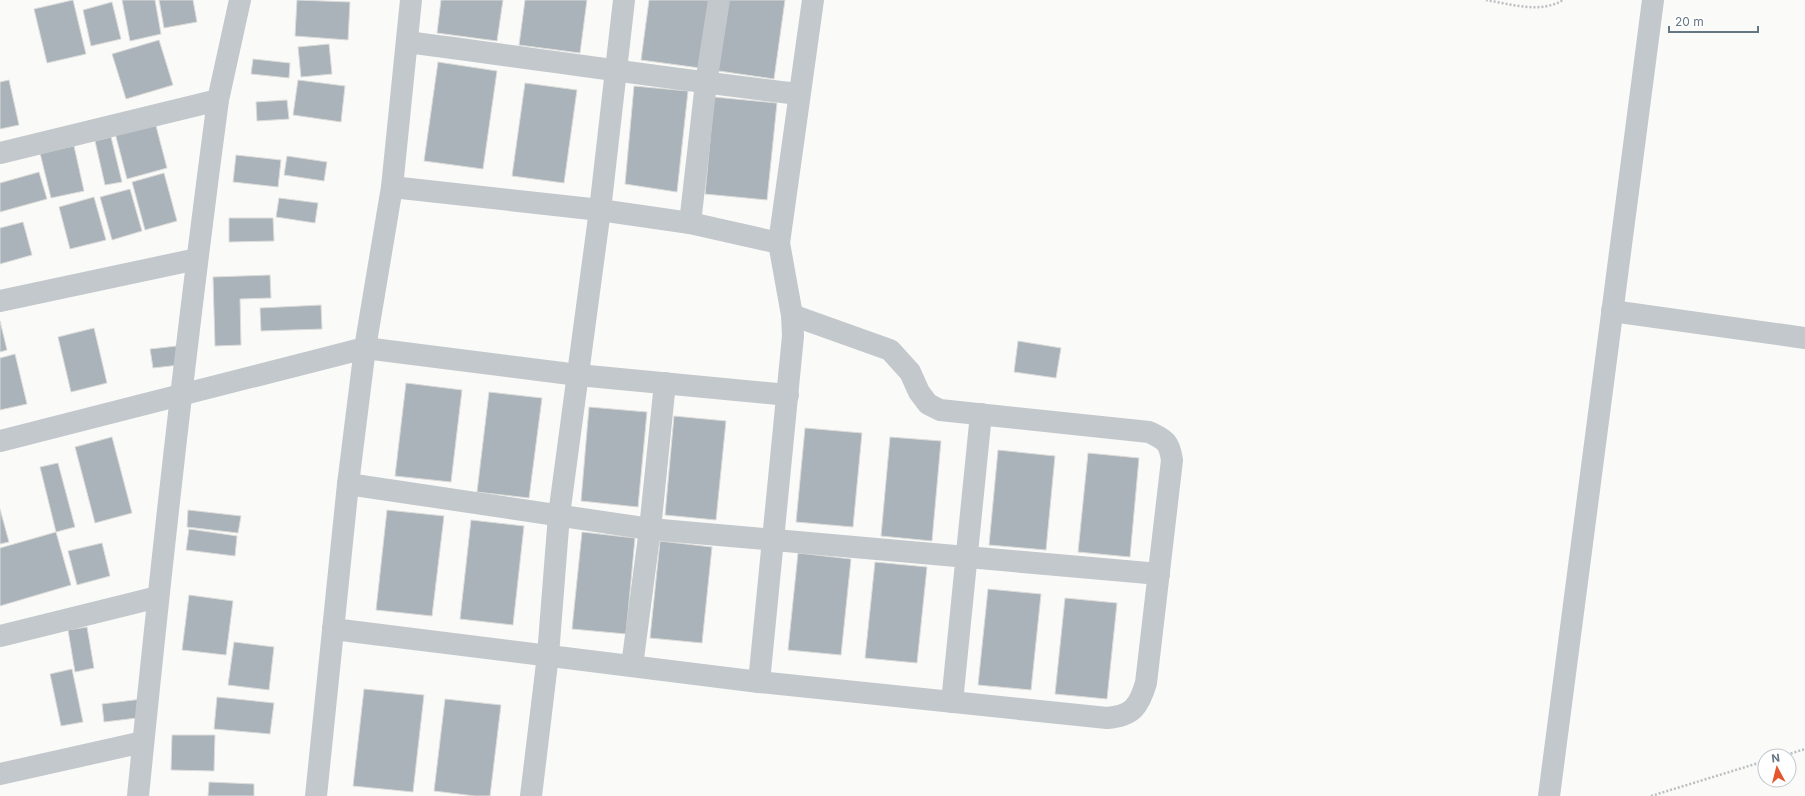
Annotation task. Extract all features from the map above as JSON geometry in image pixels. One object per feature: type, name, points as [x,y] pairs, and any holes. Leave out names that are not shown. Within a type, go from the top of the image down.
[{"type":"street","points":[[138,796],[158,598],[197,259],[218,100],[240,0]]},
{"type":"street","points":[[316,796],[348,484],[365,348],[392,187],[411,0]]},
{"type":"street","points":[[531,796],[548,655],[559,515],[600,210],[624,0]]},
{"type":"street","points":[[690,222],[706,83],[719,0]]},
{"type":"street","points":[[759,682],[793,336],[792,315],[779,243],[813,0]]},
{"type":"street","points":[[1549,796],[1653,0]]},
{"type":"street","points":[[407,42],[616,69],[706,83],[800,94]]},
{"type":"street","points":[[0,153],[218,100]]},
{"type":"street","points":[[392,187],[600,210],[690,222],[779,243]]},
{"type":"street","points":[[0,301],[197,259]]},
{"type":"street","points":[[1612,311],[1805,338]]},
{"type":"street","points":[[332,629],[759,682],[1107,718],[1120,717],[1132,710],[1140,701],[1146,683],[1172,460],[1170,447],[1162,438],[1149,432],[940,410],[928,404],[919,392],[910,372],[890,350],[792,315]]},
{"type":"street","points":[[0,441],[365,348],[578,375],[788,395]]},
{"type":"street","points":[[632,666],[650,529],[665,383]]},
{"type":"street","points":[[952,702],[981,414]]},
{"type":"street","points":[[348,484],[650,529],[1158,574]]},
{"type":"street","points":[[0,636],[158,598]]},
{"type":"street","points":[[0,774],[144,742]]},
{"type":"path","points":[[1486,0],[1536,8],[1556,4],[1563,0]]},
{"type":"path","points":[[1651,796],[1757,764]]},
{"type":"building","points":[[73,0],[86,54],[47,63],[34,9]]},
{"type":"building","points":[[122,0],[155,0],[161,34],[130,41]]},
{"type":"building","points":[[159,0],[193,0],[197,22],[164,28]]},
{"type":"building","points":[[297,0],[350,2],[348,40],[295,36]]},
{"type":"building","points":[[441,0],[503,0],[497,41],[437,33]]},
{"type":"building","points":[[525,0],[587,0],[580,53],[519,45]]},
{"type":"building","points":[[649,0],[709,0],[700,68],[641,60]]},
{"type":"building","points":[[722,0],[785,0],[774,79],[712,70]]},
{"type":"building","points":[[112,2],[121,39],[91,46],[83,10]]},
{"type":"building","points":[[159,40],[173,85],[126,99],[112,54]]},
{"type":"building","points":[[329,44],[332,74],[301,77],[298,47]]},
{"type":"building","points":[[253,59],[290,63],[289,78],[251,74]]},
{"type":"building","points":[[438,62],[497,71],[483,169],[424,161]]},
{"type":"building","points":[[9,80],[19,125],[0,129],[0,82]]},
{"type":"building","points":[[298,80],[345,86],[341,122],[293,115]]},
{"type":"building","points":[[525,83],[577,90],[564,183],[512,176]]},
{"type":"building","points":[[634,86],[688,91],[677,192],[625,184]]},
{"type":"building","points":[[714,97],[777,103],[767,200],[705,194]]},
{"type":"building","points":[[287,100],[289,119],[257,121],[256,102]]},
{"type":"building","points":[[155,122],[167,168],[127,179],[115,133]]},
{"type":"building","points":[[111,137],[122,182],[105,185],[95,141]]},
{"type":"building","points":[[74,146],[84,191],[51,198],[40,153]]},
{"type":"building","points":[[236,155],[281,160],[278,187],[233,182]]},
{"type":"building","points":[[287,156],[327,162],[324,181],[284,175]]},
{"type":"building","points":[[39,172],[47,199],[0,212],[0,183]]},
{"type":"building","points":[[164,173],[177,221],[145,230],[132,182]]},
{"type":"building","points":[[130,189],[142,231],[112,240],[100,197]]},
{"type":"building","points":[[94,197],[106,240],[70,249],[59,207]]},
{"type":"building","points":[[279,198],[318,203],[315,223],[276,217]]},
{"type":"building","points":[[229,218],[273,218],[274,241],[229,242]]},
{"type":"building","points":[[23,222],[32,255],[0,264],[0,228]]},
{"type":"building","points":[[270,275],[271,298],[240,299],[241,345],[215,346],[213,277]]},
{"type":"building","points":[[321,305],[322,329],[261,331],[260,308]]},
{"type":"building","points":[[0,321],[7,350],[0,352]]},
{"type":"building","points":[[94,328],[107,383],[71,392],[58,337]]},
{"type":"building","points":[[1018,341],[1061,348],[1056,378],[1014,372]]},
{"type":"building","points":[[177,346],[179,365],[153,368],[150,349]]},
{"type":"building","points":[[15,354],[27,404],[0,410],[0,358]]},
{"type":"building","points":[[406,383],[462,390],[451,482],[395,476]]},
{"type":"building","points":[[489,392],[542,398],[529,498],[477,492]]},
{"type":"building","points":[[589,407],[647,412],[638,507],[581,501]]},
{"type":"building","points":[[674,416],[726,421],[716,520],[665,515]]},
{"type":"building","points":[[805,428],[862,433],[853,527],[796,522]]},
{"type":"building","points":[[112,437],[132,513],[95,523],[75,447]]},
{"type":"building","points":[[890,437],[941,441],[932,541],[881,536]]},
{"type":"building","points":[[998,450],[1055,456],[1046,550],[989,545]]},
{"type":"building","points":[[1088,453],[1139,458],[1130,557],[1078,552]]},
{"type":"building","points":[[58,463],[75,527],[56,532],[40,467]]},
{"type":"building","points":[[0,509],[9,542],[0,544]]},
{"type":"building","points":[[188,510],[241,516],[238,533],[187,527]]},
{"type":"building","points":[[387,510],[444,516],[432,616],[376,610]]},
{"type":"building","points":[[471,520],[524,526],[513,625],[460,619]]},
{"type":"building","points":[[189,529],[237,536],[235,556],[186,550]]},
{"type":"building","points":[[56,532],[71,585],[0,606],[0,548]]},
{"type":"building","points":[[582,532],[635,538],[626,634],[572,629]]},
{"type":"building","points":[[660,541],[712,547],[702,643],[650,638]]},
{"type":"building","points":[[102,543],[110,576],[77,585],[68,551]]},
{"type":"building","points":[[798,553],[851,559],[841,655],[788,650]]},
{"type":"building","points":[[875,562],[927,567],[917,663],[865,658]]},
{"type":"building","points":[[988,589],[1041,594],[1031,690],[978,685]]},
{"type":"building","points":[[189,595],[233,601],[226,655],[182,650]]},
{"type":"building","points":[[1065,598],[1117,603],[1107,699],[1055,694]]},
{"type":"building","points":[[87,627],[94,668],[75,672],[68,630]]},
{"type":"building","points":[[234,642],[274,647],[269,690],[228,685]]},
{"type":"building","points":[[72,669],[83,722],[61,726],[50,674]]},
{"type":"building","points":[[364,689],[424,695],[413,792],[353,786]]},
{"type":"building","points":[[217,697],[274,703],[270,734],[214,729]]},
{"type":"building","points":[[142,699],[145,717],[104,722],[102,704]]},
{"type":"building","points":[[445,699],[501,705],[490,796],[475,796],[434,791]]},
{"type":"building","points":[[172,735],[215,735],[214,771],[171,770]]},
{"type":"building","points":[[209,782],[254,784],[254,796],[208,796]]}]
